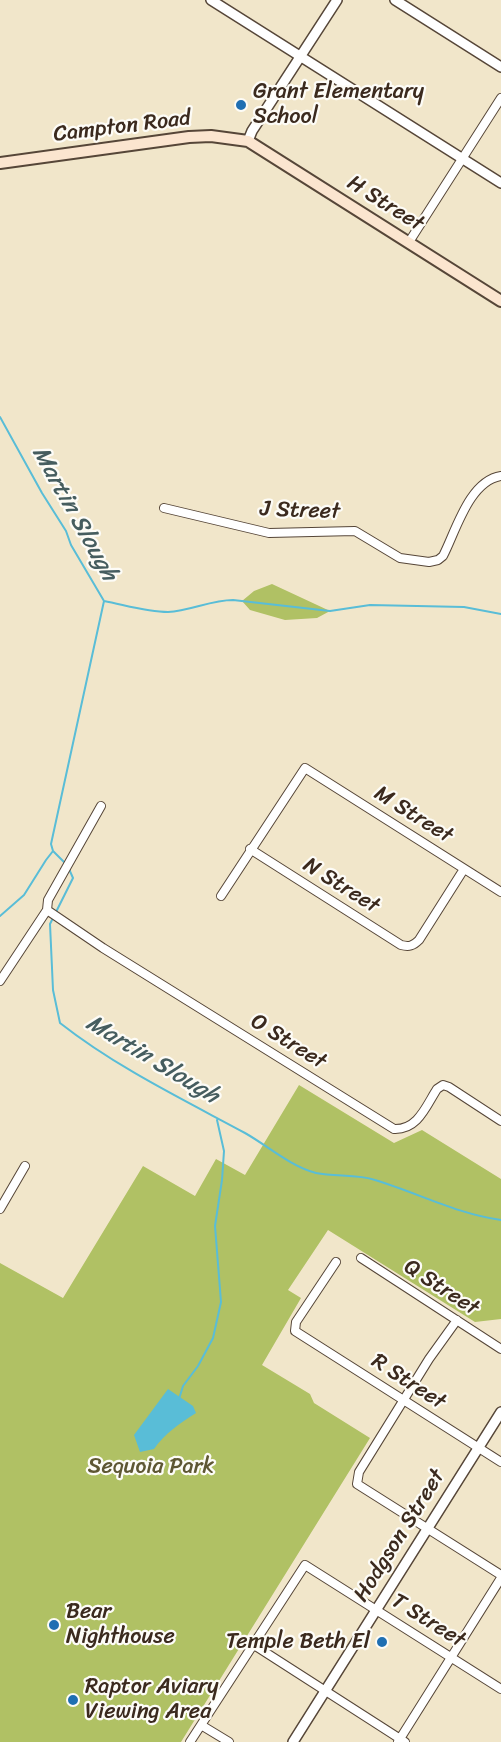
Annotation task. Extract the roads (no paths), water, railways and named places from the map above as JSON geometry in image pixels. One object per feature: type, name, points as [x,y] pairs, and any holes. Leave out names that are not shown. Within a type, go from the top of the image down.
[{"type":"main road","name":"Campton Road","points":[[0,163],[189,137],[211,136],[248,141]]},
{"type":"main road","name":"H Street","points":[[248,141],[501,301]]},
{"type":"street","points":[[212,0],[501,183]]},
{"type":"street","points":[[248,141],[337,0]]},
{"type":"street","points":[[395,0],[501,67]]},
{"type":"street","points":[[409,242],[501,98]]},
{"type":"street","name":"J Street","points":[[164,508],[269,533],[355,531],[400,558],[429,562],[443,556],[461,513],[469,501],[492,478],[501,476]]},
{"type":"street","name":"M Street","points":[[250,849],[305,768],[501,892]]},
{"type":"street","points":[[0,981],[47,910],[48,900],[101,806]]},
{"type":"street","points":[[221,896],[250,849]]},
{"type":"street","name":"N Street","points":[[250,849],[401,945],[414,945],[464,869]]},
{"type":"street","name":"O Street","points":[[47,910],[103,948],[394,1129],[405,1130],[415,1123],[442,1085],[449,1087],[501,1121]]},
{"type":"street","points":[[0,1209],[25,1166]]},
{"type":"street","name":"Q Street","points":[[361,1258],[501,1349]]},
{"type":"street","name":"R Street","points":[[336,1262],[296,1322],[295,1331],[501,1462]]},
{"type":"street","points":[[190,1742],[254,1646],[401,1741],[501,1577],[357,1484],[358,1472],[457,1320]]},
{"type":"street","name":"Hodgson Street","points":[[293,1742],[501,1412]]},
{"type":"street","name":"T Street","points":[[254,1646],[305,1565],[501,1689]]},
{"type":"street","points":[[201,1725],[229,1742]]},
{"type":"water","points":[[168,1389],[193,1406],[196,1413],[168,1433],[154,1449],[140,1452],[134,1435]]},
{"type":"waterway","name":"Martin Slough","points":[[0,417],[104,601],[51,844],[53,851],[66,864]]},
{"type":"waterway","points":[[104,601],[160,612],[184,610],[233,600],[330,611],[370,605],[464,607],[501,614]]},
{"type":"waterway","points":[[0,916],[24,895],[53,851]]},
{"type":"waterway","name":"Martin Slough","points":[[69,869],[73,878],[50,924],[53,990],[60,1023],[127,1068],[245,1133],[306,1170],[368,1178],[453,1208],[501,1220]]},
{"type":"waterway","points":[[179,1399],[183,1386],[198,1366],[213,1338],[221,1302],[215,1226],[224,1151],[217,1120]]},
{"type":"place","name":"Grant Elementary School","points":[[241,105]]},
{"type":"place","name":"Bear Nighthouse","points":[[54,1625]]},
{"type":"place","name":"Temple Beth El","points":[[382,1642]]},
{"type":"place","name":"Raptor Aviary Viewing Area","points":[[73,1700]]},
{"type":"park label","name":"Sequoia Park","points":[[151,1467]]}]
